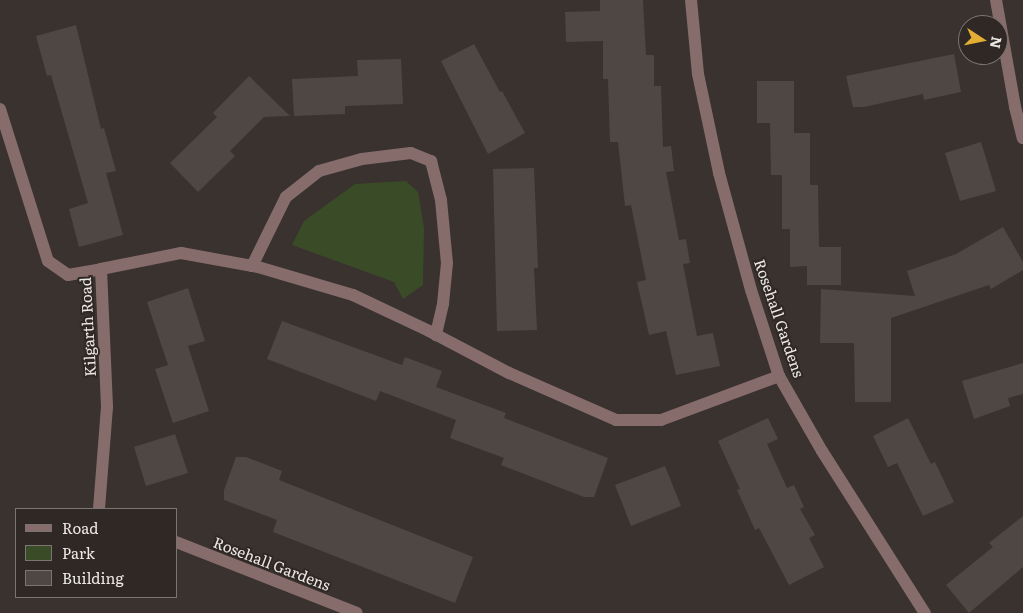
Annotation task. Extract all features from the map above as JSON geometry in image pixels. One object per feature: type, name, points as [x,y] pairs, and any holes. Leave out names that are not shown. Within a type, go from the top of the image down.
[{"type":"street","name":"Rosehall Gardens","points":[[691,0],[698,74],[718,173],[751,290],[779,376],[822,451],[926,613]]},
{"type":"street","points":[[996,0],[1019,107],[1023,138]]},
{"type":"street","name":"Kilgarth Road","points":[[0,110],[48,261],[68,275],[101,269],[107,407],[99,508]]},
{"type":"street","points":[[252,266],[286,197],[319,171],[362,159],[411,153],[431,160],[441,200],[447,263],[443,304],[436,335]]},
{"type":"street","points":[[101,269],[181,253],[252,266],[353,295],[509,373],[616,420],[661,420],[779,376]]},
{"type":"street","name":"Rosehall Gardens","points":[[178,543],[357,613]]},
{"type":"green space","points":[[406,181],[418,192],[424,228],[423,285],[403,299],[394,282],[292,245],[304,221],[355,184]]},
{"type":"building","points":[[600,0],[643,0],[646,55],[654,55],[654,86],[661,86],[663,147],[671,146],[674,171],[666,172],[679,240],[686,239],[690,263],[683,264],[697,336],[713,333],[720,366],[676,375],[666,331],[649,335],[637,282],[646,280],[631,205],[625,206],[618,142],[610,142],[608,79],[603,79],[603,41],[566,42],[565,12],[600,11]]},
{"type":"building","points":[[76,25],[101,129],[104,128],[116,171],[106,173],[123,235],[79,247],[69,209],[88,203],[51,75],[47,76],[36,36]]},
{"type":"building","points":[[474,44],[525,133],[488,154],[441,61]]},
{"type":"building","points":[[954,54],[961,92],[924,100],[923,94],[864,107],[853,107],[846,76]]},
{"type":"building","points":[[401,59],[403,104],[345,106],[345,114],[294,116],[292,79],[358,76],[357,60]]},
{"type":"building","points":[[249,76],[290,116],[264,117],[230,151],[235,156],[198,192],[170,163],[217,117],[213,113]]},
{"type":"building","points":[[757,81],[794,81],[794,133],[810,133],[810,185],[818,185],[819,247],[841,247],[841,285],[807,285],[807,266],[790,267],[790,229],[782,229],[782,175],[771,175],[770,123],[757,123]]},
{"type":"building","points":[[981,142],[996,191],[960,201],[945,153]]},
{"type":"building","points":[[534,168],[538,268],[534,268],[537,330],[497,331],[493,169]]},
{"type":"building","points":[[1003,227],[1023,262],[1023,270],[991,289],[989,285],[891,318],[891,402],[855,402],[854,343],[820,343],[821,289],[915,296],[907,271],[956,254]]},
{"type":"building","points":[[188,288],[205,341],[188,346],[209,411],[173,423],[155,369],[168,365],[147,302]]},
{"type":"building","points":[[282,321],[402,365],[405,357],[442,371],[436,387],[506,413],[504,418],[608,458],[594,497],[584,497],[501,465],[504,458],[450,438],[456,420],[380,391],[376,401],[267,359]]},
{"type":"building","points":[[1023,363],[1023,394],[1008,398],[1010,406],[974,419],[962,381]]},
{"type":"building","points":[[768,418],[778,439],[767,444],[787,488],[794,485],[804,507],[800,509],[815,535],[809,538],[824,567],[789,585],[759,528],[755,530],[737,490],[740,489],[718,441]]},
{"type":"building","points":[[908,418],[931,464],[935,462],[954,502],[923,516],[897,463],[888,467],[873,436]]},
{"type":"building","points":[[175,434],[188,473],[146,486],[134,447]]},
{"type":"building","points":[[236,457],[246,457],[282,471],[279,480],[473,557],[455,603],[273,532],[277,520],[224,500],[224,490]]},
{"type":"building","points":[[665,466],[681,506],[631,526],[615,485]]},
{"type":"building","points":[[1023,516],[1023,567],[969,613],[946,585],[993,547],[989,543]]}]
